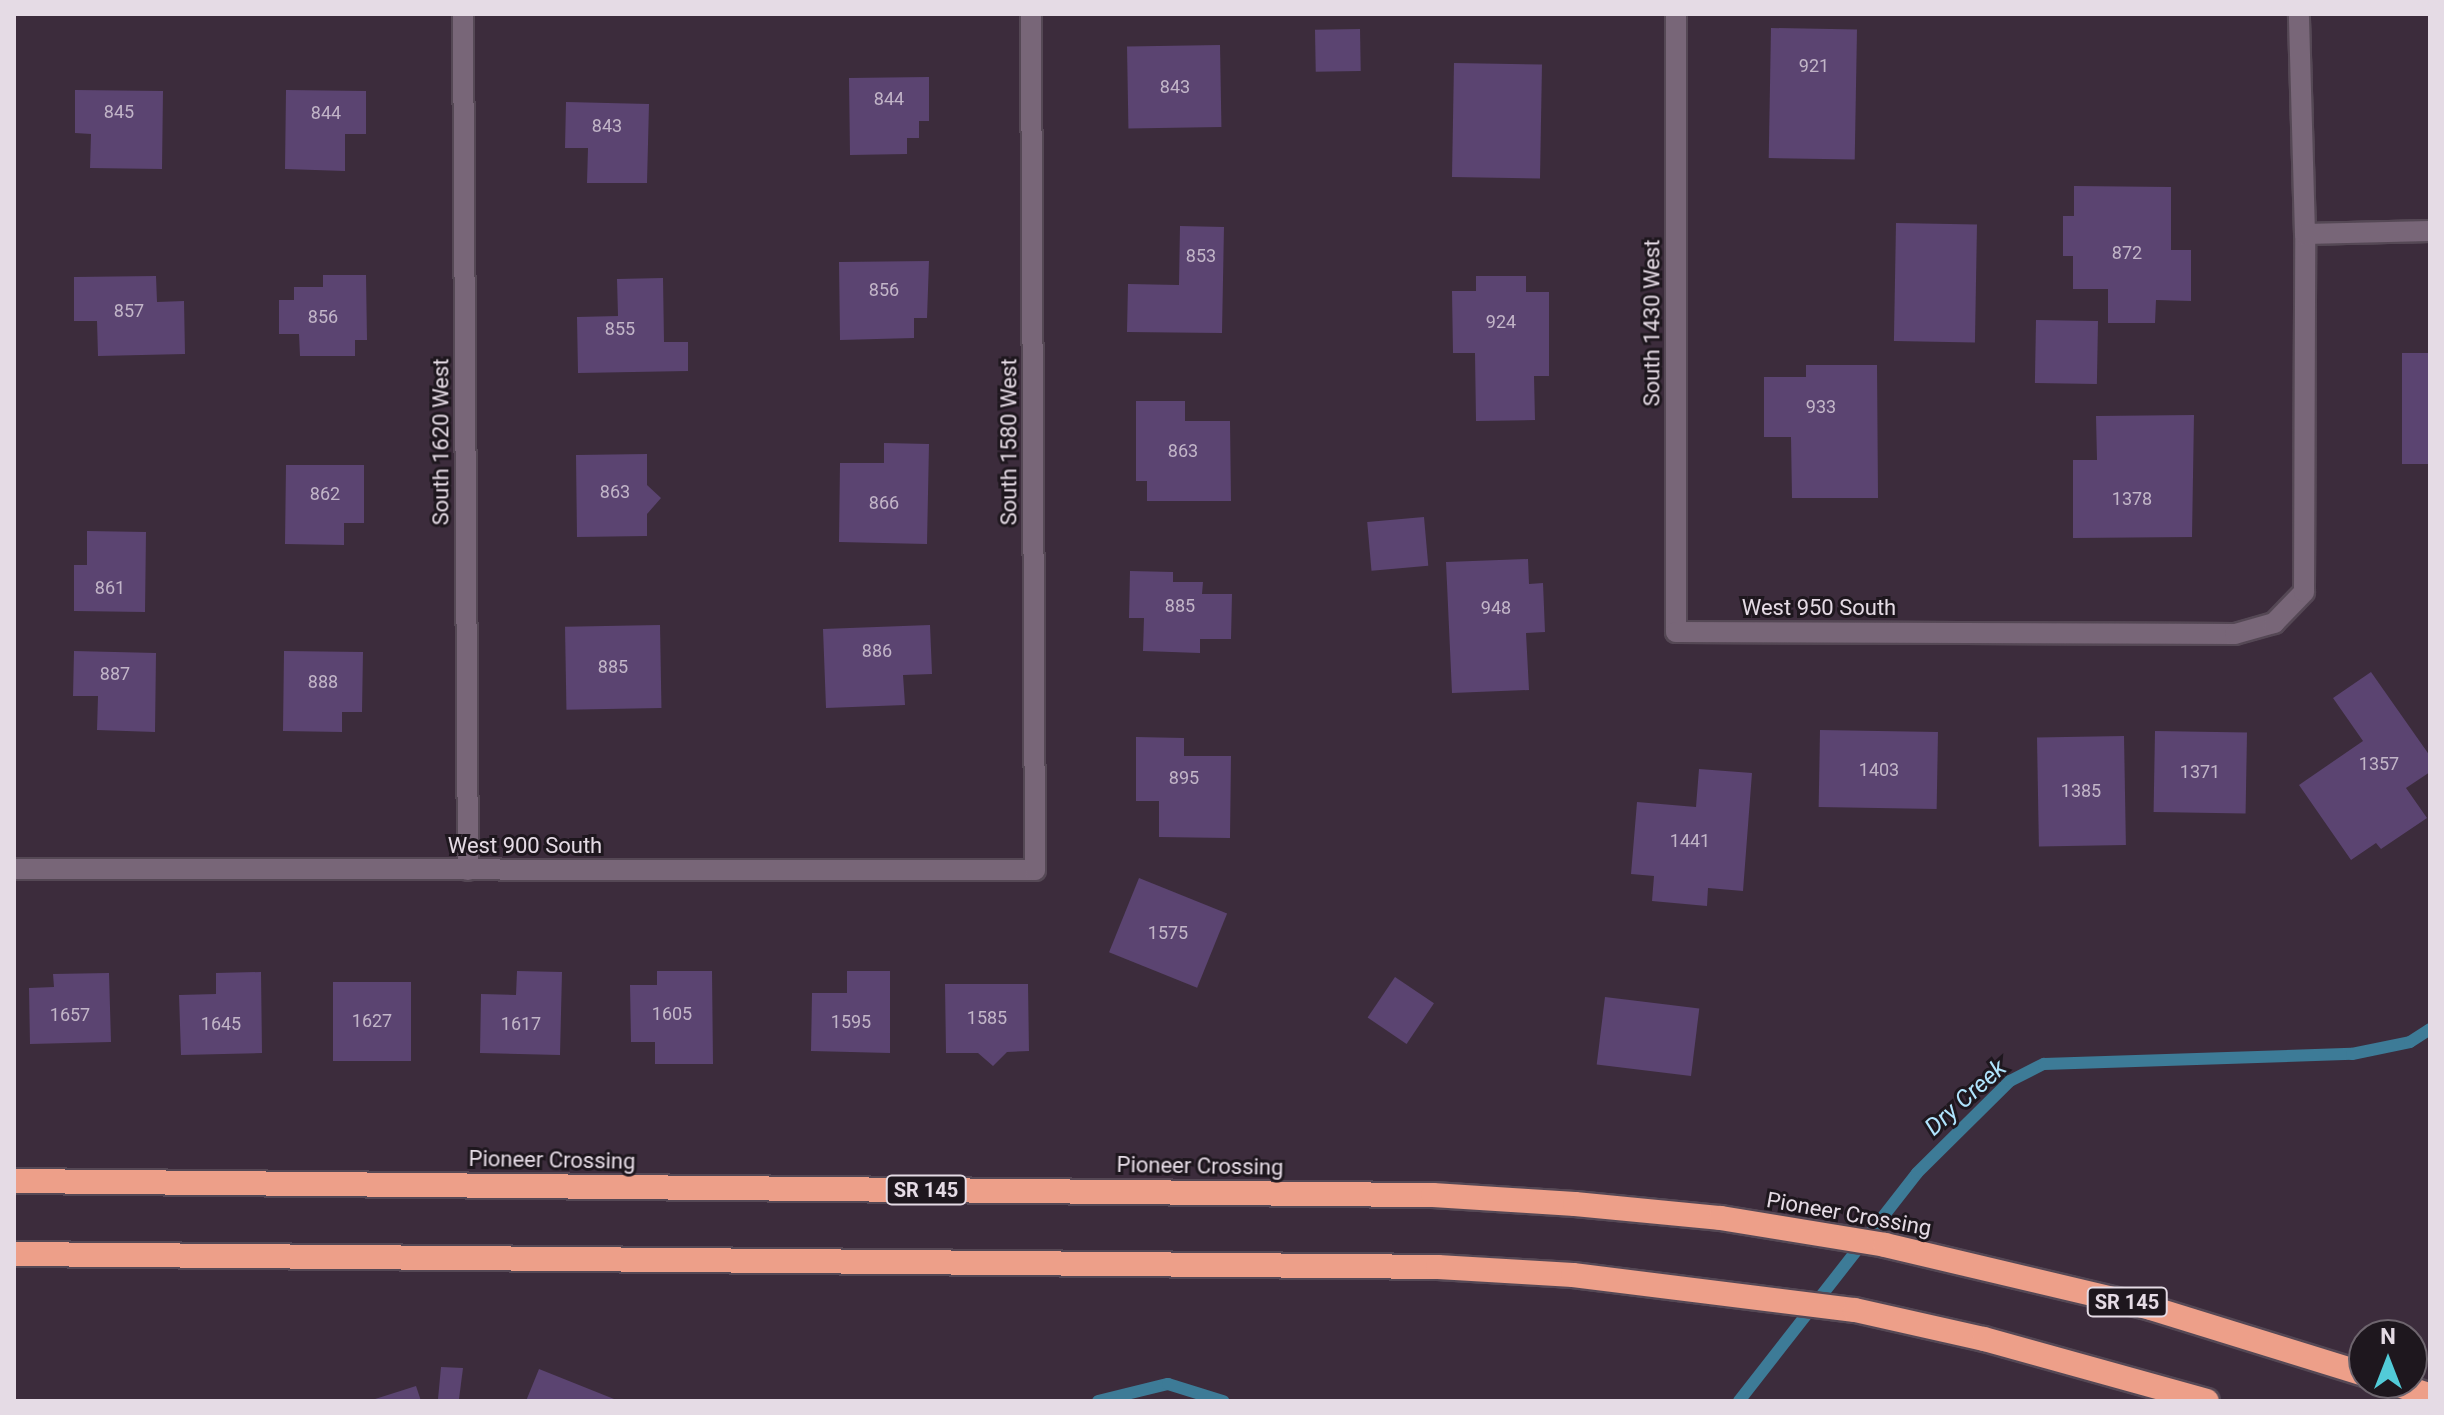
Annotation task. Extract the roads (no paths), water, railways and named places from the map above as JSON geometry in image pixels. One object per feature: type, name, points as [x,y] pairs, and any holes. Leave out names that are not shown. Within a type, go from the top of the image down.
[{"type":"highway","name":"Pioneer Crossing","points":[[14,1181],[1433,1195],[1721,1218],[1885,1245],[2151,1308],[2348,1369]]},
{"type":"highway","points":[[14,1254],[1438,1267],[1588,1277],[1845,1309],[1984,1339],[2207,1401]]},
{"type":"street","name":"South 1620 West","points":[[463,14],[468,870]]},
{"type":"street","name":"South 1580 West","points":[[1031,14],[1035,870]]},
{"type":"street","name":"South 1430 West","points":[[1676,14],[1676,632]]},
{"type":"street","name":"West 950 South","points":[[1676,632],[2235,634],[2274,623],[2304,592],[2305,234],[2299,14]]},
{"type":"street","points":[[2305,234],[2430,231]]},
{"type":"street","name":"West 900 South","points":[[14,869],[1035,870]]},
{"type":"waterway","name":"Dry Creek","points":[[1739,1401],[1917,1173],[2010,1081],[2044,1064],[2352,1054],[2410,1042],[2430,1029]]},
{"type":"waterway","name":"Dry Creek","points":[[1098,1401],[1168,1384],[1223,1401]]}]
